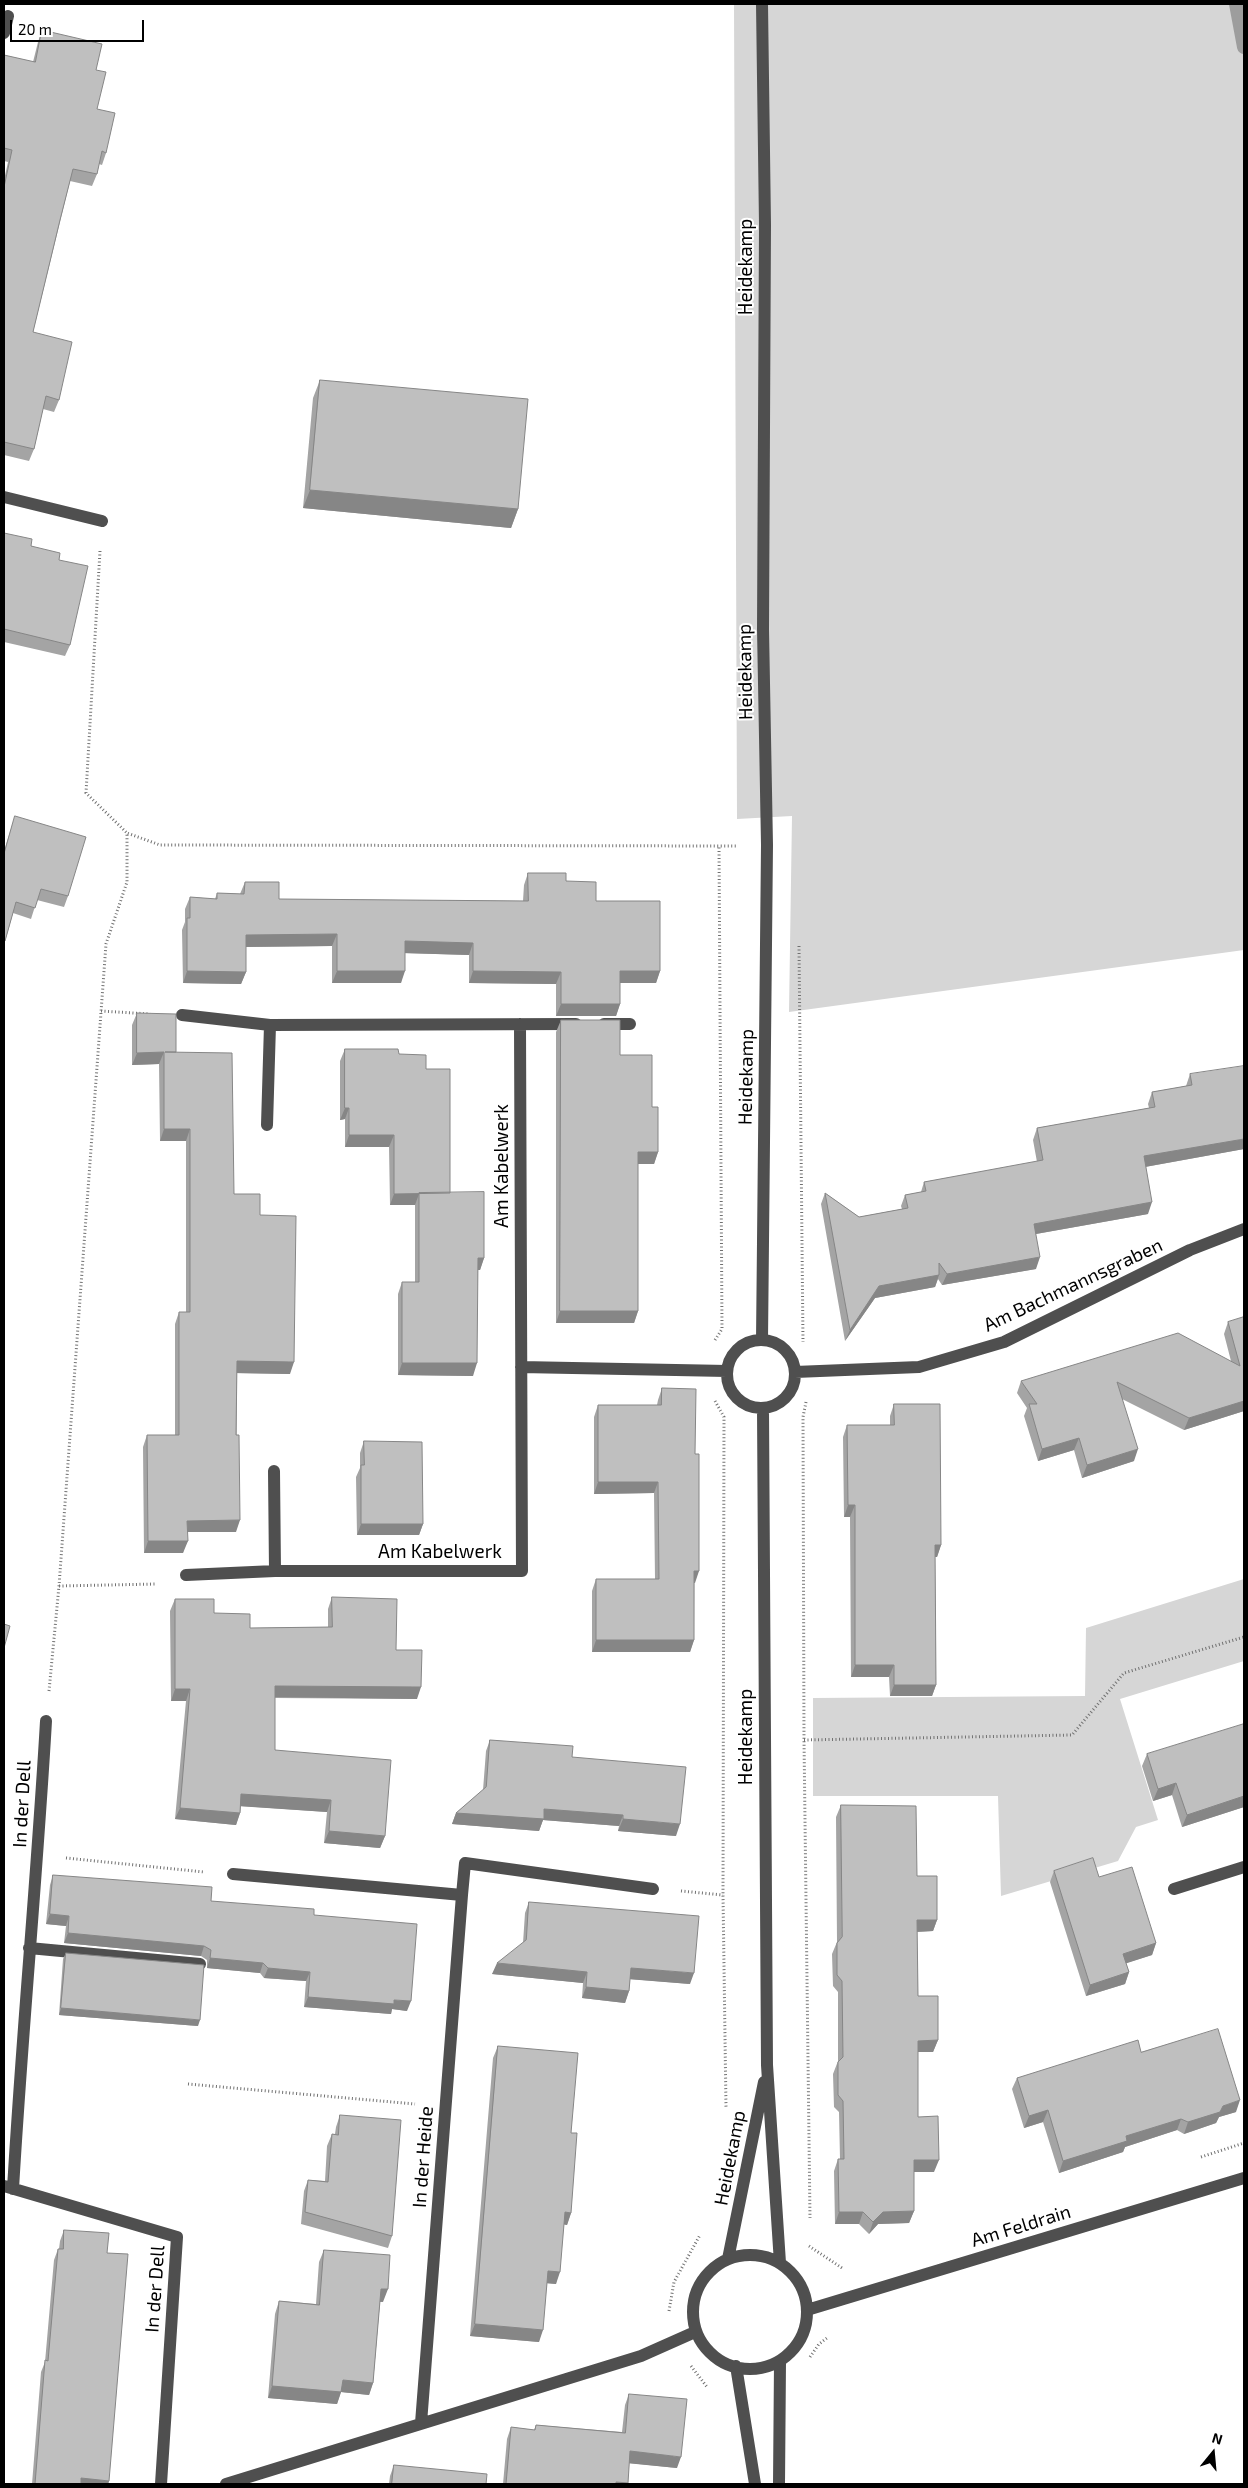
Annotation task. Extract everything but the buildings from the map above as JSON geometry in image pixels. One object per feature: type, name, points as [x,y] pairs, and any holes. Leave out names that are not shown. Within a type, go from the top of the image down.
[{"type":"street","name":"Heidekamp","points":[[762,4],[765,225],[763,629],[767,845],[762,1340]]},
{"type":"street","points":[[4,33],[8,16]]},
{"type":"street","points":[[4,497],[102,521]]},
{"type":"street","points":[[182,1015],[270,1025],[630,1024]]},
{"type":"street","name":"Am Kabelwerk","points":[[186,1575],[275,1570],[522,1571],[520,1024]]},
{"type":"street","points":[[267,1125],[270,1025]]},
{"type":"street","name":"Am Bachmannsgraben","points":[[795,1372],[920,1366],[1004,1342],[1190,1250],[1244,1229]]},
{"type":"street","points":[[762,1340],[778,1344],[788,1352],[795,1372],[795,1382],[790,1394],[782,1401],[763,1408],[750,1406],[739,1401],[732,1391],[727,1371],[736,1352],[747,1343],[762,1340]]},
{"type":"street","points":[[521,1367],[727,1371]]},
{"type":"street","name":"Heidekamp","points":[[763,1408],[768,2065],[780,2262]]},
{"type":"street","points":[[274,1471],[275,1570]]},
{"type":"street","name":"In der Dell","points":[[46,1721],[38,1856],[8,2188],[177,2237],[161,2484]]},
{"type":"street","name":"In der Heide","points":[[421,2423],[465,1863],[653,1889]]},
{"type":"street","points":[[1174,1889],[1244,1867]]},
{"type":"street","points":[[233,1874],[462,1895]]},
{"type":"street","points":[[29,1948],[200,1964]]},
{"type":"street","name":"Heidekamp","points":[[728,2259],[768,2065]]},
{"type":"street","name":"Am Feldrain","points":[[807,2310],[1244,2178]]},
{"type":"street","points":[[745,2254],[763,2256],[780,2262],[794,2275],[804,2291],[807,2310],[806,2326],[800,2340],[780,2362],[762,2368],[736,2366],[715,2357],[695,2332],[693,2311],[695,2295],[708,2273],[728,2259],[745,2254]]},
{"type":"street","points":[[226,2484],[641,2356],[674,2343],[695,2332]]},
{"type":"street","points":[[779,2484],[780,2362]]},
{"type":"street","points":[[736,2366],[755,2484]]},
{"type":"path","points":[[102,521],[86,793],[127,833],[160,845],[719,846],[722,1329],[715,1340],[708,1358],[707,1371],[710,1390],[724,1417],[723,1895],[726,2115]]},
{"type":"path","points":[[46,1721],[59,1586],[106,944],[127,882],[127,833]]},
{"type":"path","points":[[101,1011],[182,1015]]},
{"type":"path","points":[[810,2222],[804,1740],[804,1417],[811,1370]]},
{"type":"path","points":[[59,1586],[171,1584],[186,1575]]},
{"type":"path","points":[[804,1740],[1072,1735],[1124,1673],[1244,1637]]},
{"type":"path","points":[[38,1856],[233,1874]]},
{"type":"path","points":[[653,1889],[723,1895]]},
{"type":"path","points":[[188,2084],[446,2106]]},
{"type":"path","points":[[702,2232],[686,2256],[674,2282],[669,2313],[674,2343],[710,2390]]},
{"type":"path","points":[[810,2238],[809,2247],[843,2269],[851,2297]]},
{"type":"path","points":[[808,2360],[819,2344],[834,2333]]},
{"type":"shaded area","points":[[734,4],[1244,4],[1244,950],[789,1012],[792,816],[737,819]]},
{"type":"shaded area","points":[[1244,1579],[1244,1661],[1120,1699],[1158,1820],[1136,1827],[1118,1861],[1001,1896],[998,1796],[813,1796],[813,1698],[1085,1696],[1086,1628]]},
{"type":"waterway","points":[[1236,4],[1244,47]]}]
